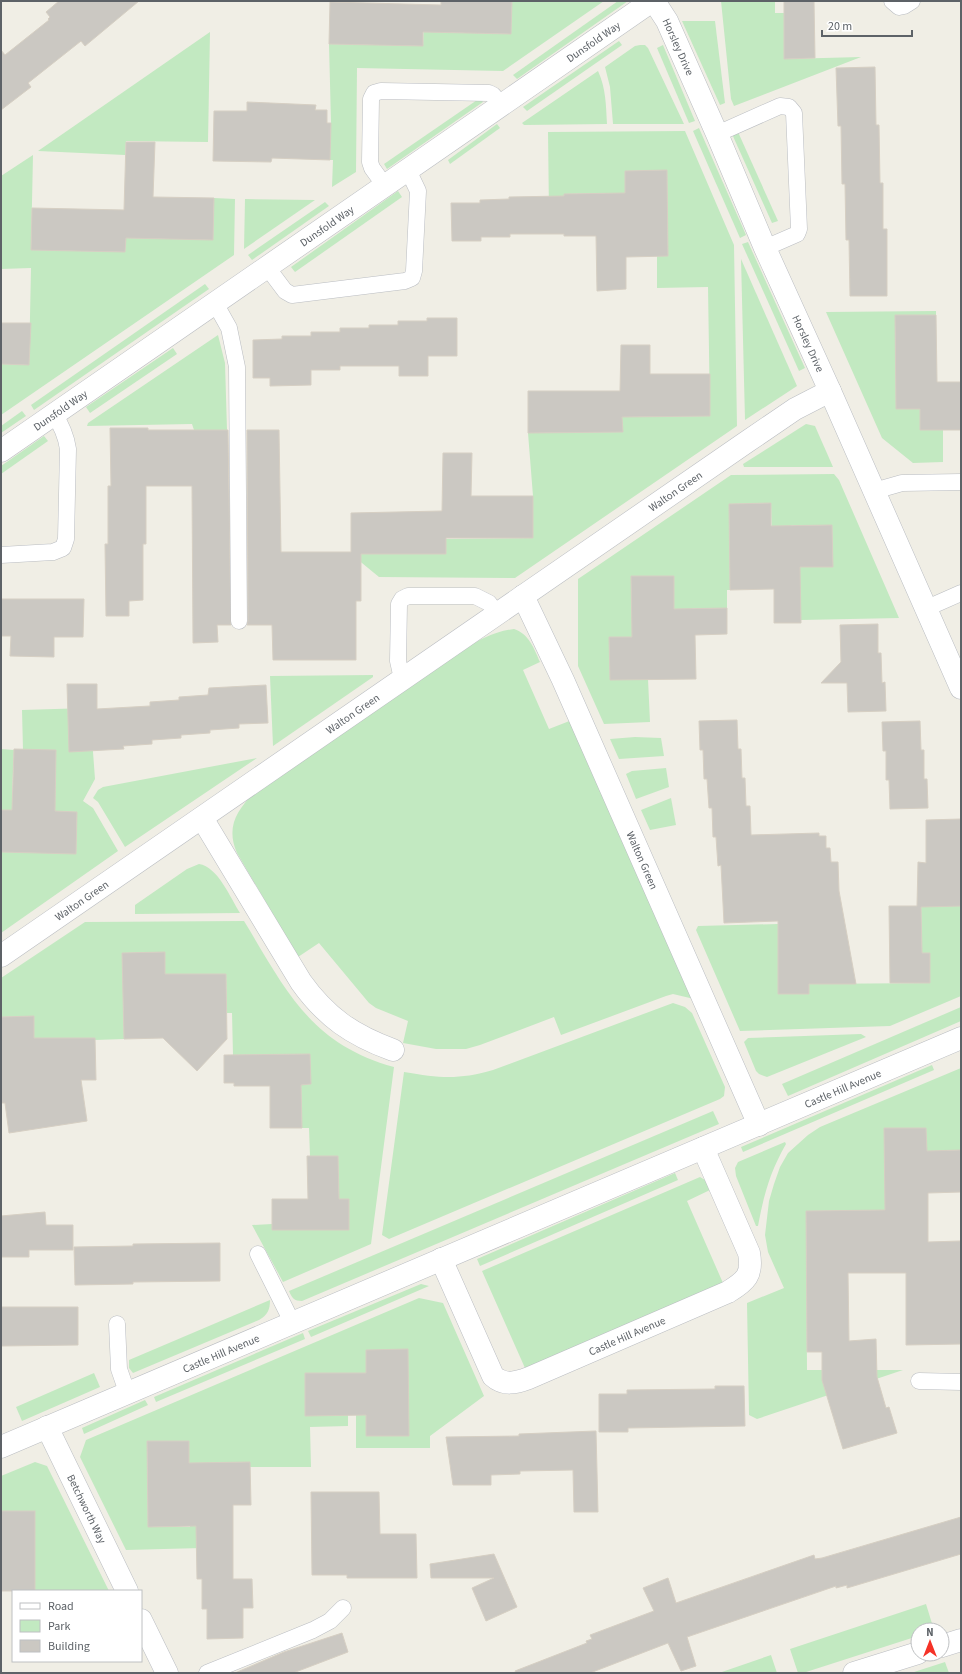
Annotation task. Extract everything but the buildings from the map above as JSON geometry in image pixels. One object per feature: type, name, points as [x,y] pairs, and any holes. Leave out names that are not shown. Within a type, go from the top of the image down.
[{"type":"street","name":"Dunsfold Way","points":[[1,451],[652,1]]},
{"type":"street","name":"Horsley Drive","points":[[652,1],[667,21],[765,248],[927,608],[961,688]]},
{"type":"street","name":"Walton Green","points":[[1,956],[795,409],[830,391]]},
{"type":"street","name":"Walton Green","points":[[523,596],[563,680],[759,1125]]},
{"type":"street","points":[[202,818],[301,982],[316,1001],[331,1017],[348,1030],[372,1042],[393,1050]]},
{"type":"street","name":"Castle Hill Avenue","points":[[1,1447],[127,1392],[961,1038]]},
{"type":"street","name":"Castle Hill Avenue","points":[[441,1259],[493,1376],[500,1382],[511,1384],[529,1378],[728,1292],[740,1285],[749,1275],[751,1265],[749,1253],[703,1148]]},
{"type":"street","name":"Betchworth Way","points":[[47,1427],[127,1590]]},
{"type":"street","points":[[142,1622],[167,1673]]},
{"type":"street","points":[[950,1643],[961,1640]]},
{"type":"street","points":[[854,1673],[910,1656]]},
{"type":"lane","points":[[892,1],[899,7],[912,1]]},
{"type":"lane","points":[[385,186],[372,168],[370,162],[371,99],[374,93],[381,91],[489,93],[493,95],[502,105]]},
{"type":"lane","points":[[717,134],[780,106],[789,107],[794,113],[800,229],[797,234],[765,248]]},
{"type":"lane","points":[[268,267],[285,291],[292,295],[405,281],[412,278],[414,271],[418,191],[408,170]]},
{"type":"lane","points":[[215,303],[229,328],[237,367],[239,621]]},
{"type":"lane","points":[[1,556],[52,552],[63,548],[66,539],[68,449],[66,437],[62,427],[54,414]]},
{"type":"lane","points":[[874,491],[902,483],[961,482]]},
{"type":"lane","points":[[927,608],[961,593]]},
{"type":"lane","points":[[405,678],[400,670],[398,661],[399,604],[402,599],[408,596],[476,596],[489,603],[498,615]]},
{"type":"lane","points":[[258,1254],[292,1322]]},
{"type":"lane","points":[[117,1324],[119,1370],[127,1392]]},
{"type":"lane","points":[[919,1381],[961,1382]]},
{"type":"lane","points":[[207,1673],[313,1630],[330,1621],[343,1608]]},
{"type":"green space","points":[[512,1],[604,1],[503,71],[357,68],[356,172],[332,187],[333,160],[330,160],[331,123],[329,44],[423,46],[424,19],[440,32],[511,34]]},
{"type":"green space","points":[[618,1],[628,1],[517,79],[513,75]]},
{"type":"green space","points":[[721,1],[775,1],[775,13],[784,13],[785,59],[861,57],[734,106],[731,99]]},
{"type":"green space","points":[[682,21],[715,21],[725,103],[720,105]]},
{"type":"green space","points":[[210,32],[208,142],[126,141],[125,155],[38,151]]},
{"type":"green space","points":[[619,41],[622,45],[527,111],[523,107]]},
{"type":"green space","points":[[645,45],[648,48],[684,124],[613,124],[610,87],[605,67],[635,46]]},
{"type":"green space","points":[[663,45],[695,121],[689,123],[657,48]]},
{"type":"green space","points":[[598,71],[604,90],[607,124],[524,125],[522,123]]},
{"type":"green space","points":[[480,98],[483,102],[387,169],[384,164]]},
{"type":"green space","points":[[497,124],[500,128],[450,164],[448,160]]},
{"type":"green space","points":[[699,128],[746,235],[740,238],[693,131]]},
{"type":"green space","points":[[685,131],[734,245],[737,426],[515,578],[379,577],[351,554],[398,554],[446,539],[533,538],[533,496],[528,433],[622,432],[622,417],[710,416],[708,287],[657,288],[657,256],[668,256],[667,170],[625,171],[625,205],[604,193],[564,194],[564,214],[549,214],[548,132]]},
{"type":"green space","points":[[738,132],[778,221],[772,223],[732,134]]},
{"type":"green space","points":[[33,155],[31,250],[125,252],[126,238],[213,240],[214,198],[235,199],[234,255],[1,415],[1,364],[29,365],[31,268],[1,269],[1,176]]},
{"type":"green space","points":[[398,191],[402,197],[295,272],[291,267]]},
{"type":"green space","points":[[245,199],[315,200],[244,249]]},
{"type":"green space","points":[[325,202],[329,206],[252,260],[248,255]]},
{"type":"green space","points":[[748,242],[805,368],[799,371],[742,244]]},
{"type":"green space","points":[[741,259],[797,386],[745,420]]},
{"type":"green space","points":[[205,284],[209,289],[34,410],[31,405]]},
{"type":"green space","points":[[936,311],[936,315],[895,315],[896,409],[920,409],[920,430],[943,430],[943,462],[913,463],[882,438],[826,312]]},
{"type":"green space","points":[[218,335],[225,363],[227,430],[194,430],[192,424],[87,426],[88,423]]},
{"type":"green space","points":[[173,348],[177,354],[90,413],[86,407]]},
{"type":"green space","points":[[22,411],[26,416],[1,433],[1,426]]},
{"type":"green space","points":[[806,424],[815,426],[833,467],[744,467],[743,464]]},
{"type":"green space","points":[[44,436],[48,441],[1,474],[1,466]]},
{"type":"green space","points":[[834,474],[839,480],[899,618],[801,620],[793,567],[833,567],[832,525],[792,525],[772,538],[771,503],[729,504],[730,590],[727,590],[727,608],[694,608],[674,615],[673,576],[631,577],[632,617],[644,637],[609,638],[610,679],[648,679],[650,722],[604,724],[578,666],[578,579],[731,475]]},
{"type":"green space","points":[[514,629],[524,634],[533,647],[540,662],[523,670],[549,729],[572,720],[694,999],[673,994],[561,1035],[554,1017],[466,1049],[436,1049],[403,1043],[408,1021],[376,1008],[369,1003],[319,943],[298,957],[237,853],[232,836],[235,820],[242,806],[254,793],[460,651],[493,634]]},
{"type":"green space","points":[[373,675],[373,677],[273,746],[270,676]]},
{"type":"green space","points":[[88,708],[90,711],[95,779],[83,801],[93,808],[118,851],[1,933],[1,852],[76,853],[77,812],[43,811],[23,750],[22,710]]},
{"type":"green space","points":[[635,737],[661,738],[664,756],[619,759],[610,739]]},
{"type":"green space","points":[[1,749],[14,750],[12,794],[27,811],[1,810]]},
{"type":"green space","points":[[257,758],[125,847],[98,802],[93,798],[98,790],[103,787]]},
{"type":"green space","points":[[666,768],[669,787],[636,799],[626,774],[632,771]]},
{"type":"green space","points":[[671,798],[676,825],[650,830],[641,810]]},
{"type":"green space","points":[[199,864],[206,866],[218,877],[228,891],[240,913],[135,914],[135,905],[187,869]]},
{"type":"green space","points":[[921,906],[961,906],[961,996],[890,1026],[740,1031],[696,930],[698,926],[778,924],[778,994],[809,994],[809,984],[930,983],[930,953],[922,953]]},
{"type":"green space","points":[[244,921],[273,970],[303,1011],[321,1029],[341,1044],[365,1057],[394,1067],[371,1244],[283,1282],[252,1225],[272,1224],[272,1230],[349,1230],[349,1199],[339,1199],[338,1156],[310,1156],[309,1128],[302,1128],[301,1085],[311,1084],[310,1054],[233,1055],[232,1013],[227,1013],[226,974],[185,974],[165,987],[165,952],[123,953],[124,1039],[95,1040],[95,1038],[54,1038],[34,1051],[34,1016],[1,1017],[1,978],[85,922]]},
{"type":"green space","points":[[673,1003],[685,1007],[692,1013],[725,1087],[724,1096],[389,1239],[382,1235],[404,1072],[439,1077],[459,1077],[493,1070]]},
{"type":"green space","points":[[961,1007],[961,1021],[788,1096],[782,1084]]},
{"type":"green space","points":[[861,1034],[866,1037],[767,1077],[756,1071],[744,1042],[748,1038]]},
{"type":"green space","points":[[932,1065],[934,1070],[743,1152],[741,1147]]},
{"type":"green space","points":[[961,1068],[961,1150],[947,1150],[947,1162],[927,1162],[926,1128],[885,1128],[885,1210],[806,1211],[807,1370],[903,1370],[757,1419],[749,1415],[747,1303],[784,1288],[768,1252],[765,1235],[769,1201],[780,1167],[788,1153],[808,1135],[820,1127]]},
{"type":"green space","points":[[713,1111],[719,1124],[302,1301],[294,1299],[291,1296],[289,1291]]},
{"type":"green space","points":[[785,1142],[786,1144],[768,1184],[758,1226],[756,1226],[736,1176],[735,1168],[738,1162]]},
{"type":"green space","points":[[675,1173],[678,1180],[480,1266],[477,1259]]},
{"type":"green space","points":[[700,1177],[705,1180],[710,1190],[687,1201],[723,1283],[525,1368],[482,1271]]},
{"type":"green space","points":[[421,1284],[429,1286],[311,1337],[308,1331]]},
{"type":"green space","points":[[419,1298],[443,1303],[484,1396],[430,1436],[430,1448],[356,1448],[356,1412],[407,1350],[366,1350],[366,1384],[346,1373],[305,1374],[305,1415],[348,1415],[348,1426],[310,1427],[311,1467],[250,1467],[250,1462],[209,1463],[189,1475],[189,1441],[147,1441],[148,1527],[190,1527],[190,1491],[202,1548],[126,1550],[80,1457],[86,1440]]},
{"type":"green space","points":[[270,1300],[268,1312],[259,1320],[133,1373],[129,1368],[129,1360]]},
{"type":"green space","points":[[303,1333],[305,1339],[156,1402],[154,1397]]},
{"type":"green space","points":[[94,1373],[100,1387],[22,1421],[16,1407]]},
{"type":"green space","points":[[145,1400],[148,1405],[84,1434],[82,1428]]},
{"type":"green space","points":[[35,1462],[47,1466],[109,1590],[35,1590],[35,1511],[1,1511],[1,1476]]},
{"type":"green space","points":[[926,1604],[932,1622],[910,1622],[910,1639],[803,1673],[798,1673],[790,1649]]},
{"type":"green space","points":[[771,1655],[777,1673],[719,1673]]},
{"type":"green space","points":[[945,1662],[949,1673],[911,1673]]}]
